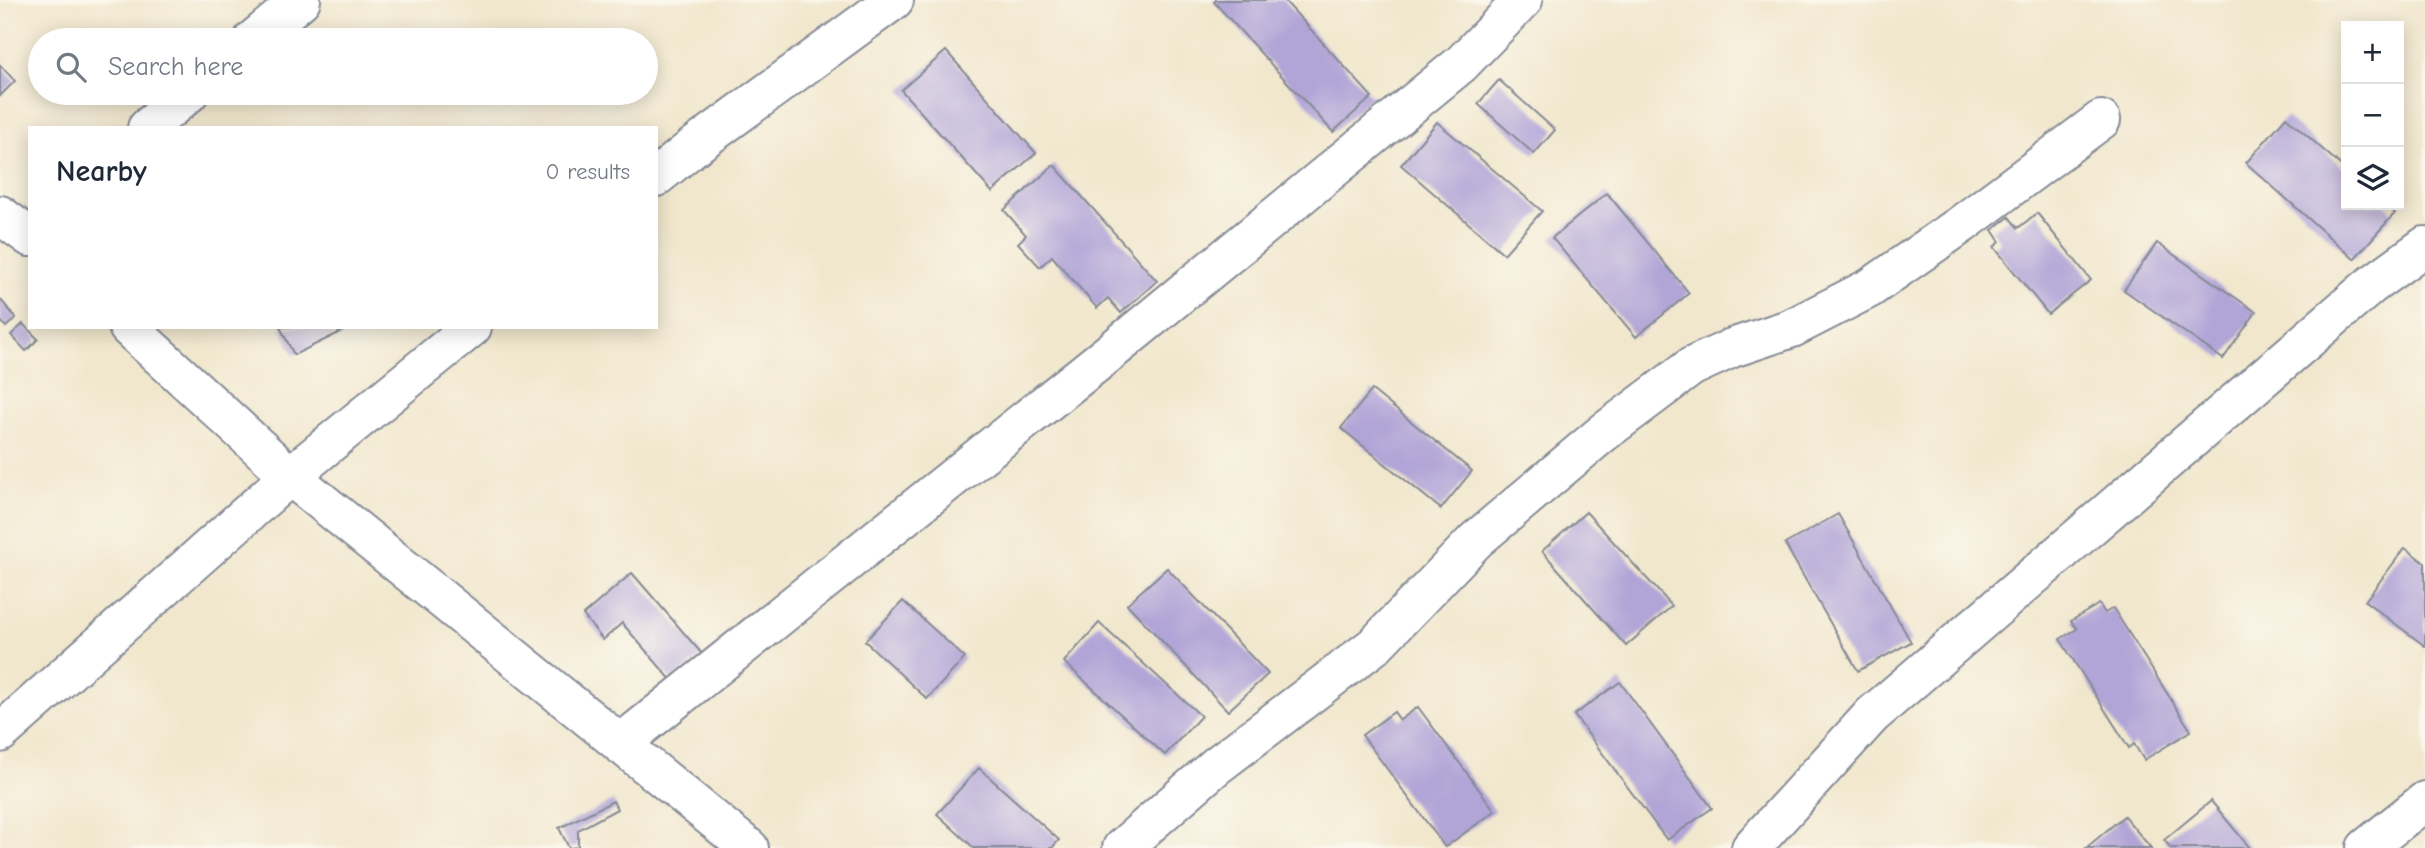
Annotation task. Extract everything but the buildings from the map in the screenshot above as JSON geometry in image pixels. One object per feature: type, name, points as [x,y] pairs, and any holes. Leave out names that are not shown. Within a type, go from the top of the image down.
[{"type":"street","points":[[267,28],[301,0]]},
{"type":"street","points":[[658,175],[894,0]]},
{"type":"street","points":[[620,744],[1108,353],[1461,64],[1523,0]]},
{"type":"street","points":[[149,126],[175,105]]},
{"type":"street","points":[[1122,848],[1216,766],[1374,646],[1476,540],[1603,433],[1690,367],[1732,348],[1792,328],[1870,288],[1962,224],[2101,120]]},
{"type":"street","points":[[1751,848],[1872,715],[2370,286],[2425,246]]},
{"type":"street","points":[[130,329],[290,476],[749,848]]},
{"type":"street","points":[[0,733],[290,476],[470,329]]},
{"type":"street","points":[[2366,848],[2425,801]]}]
